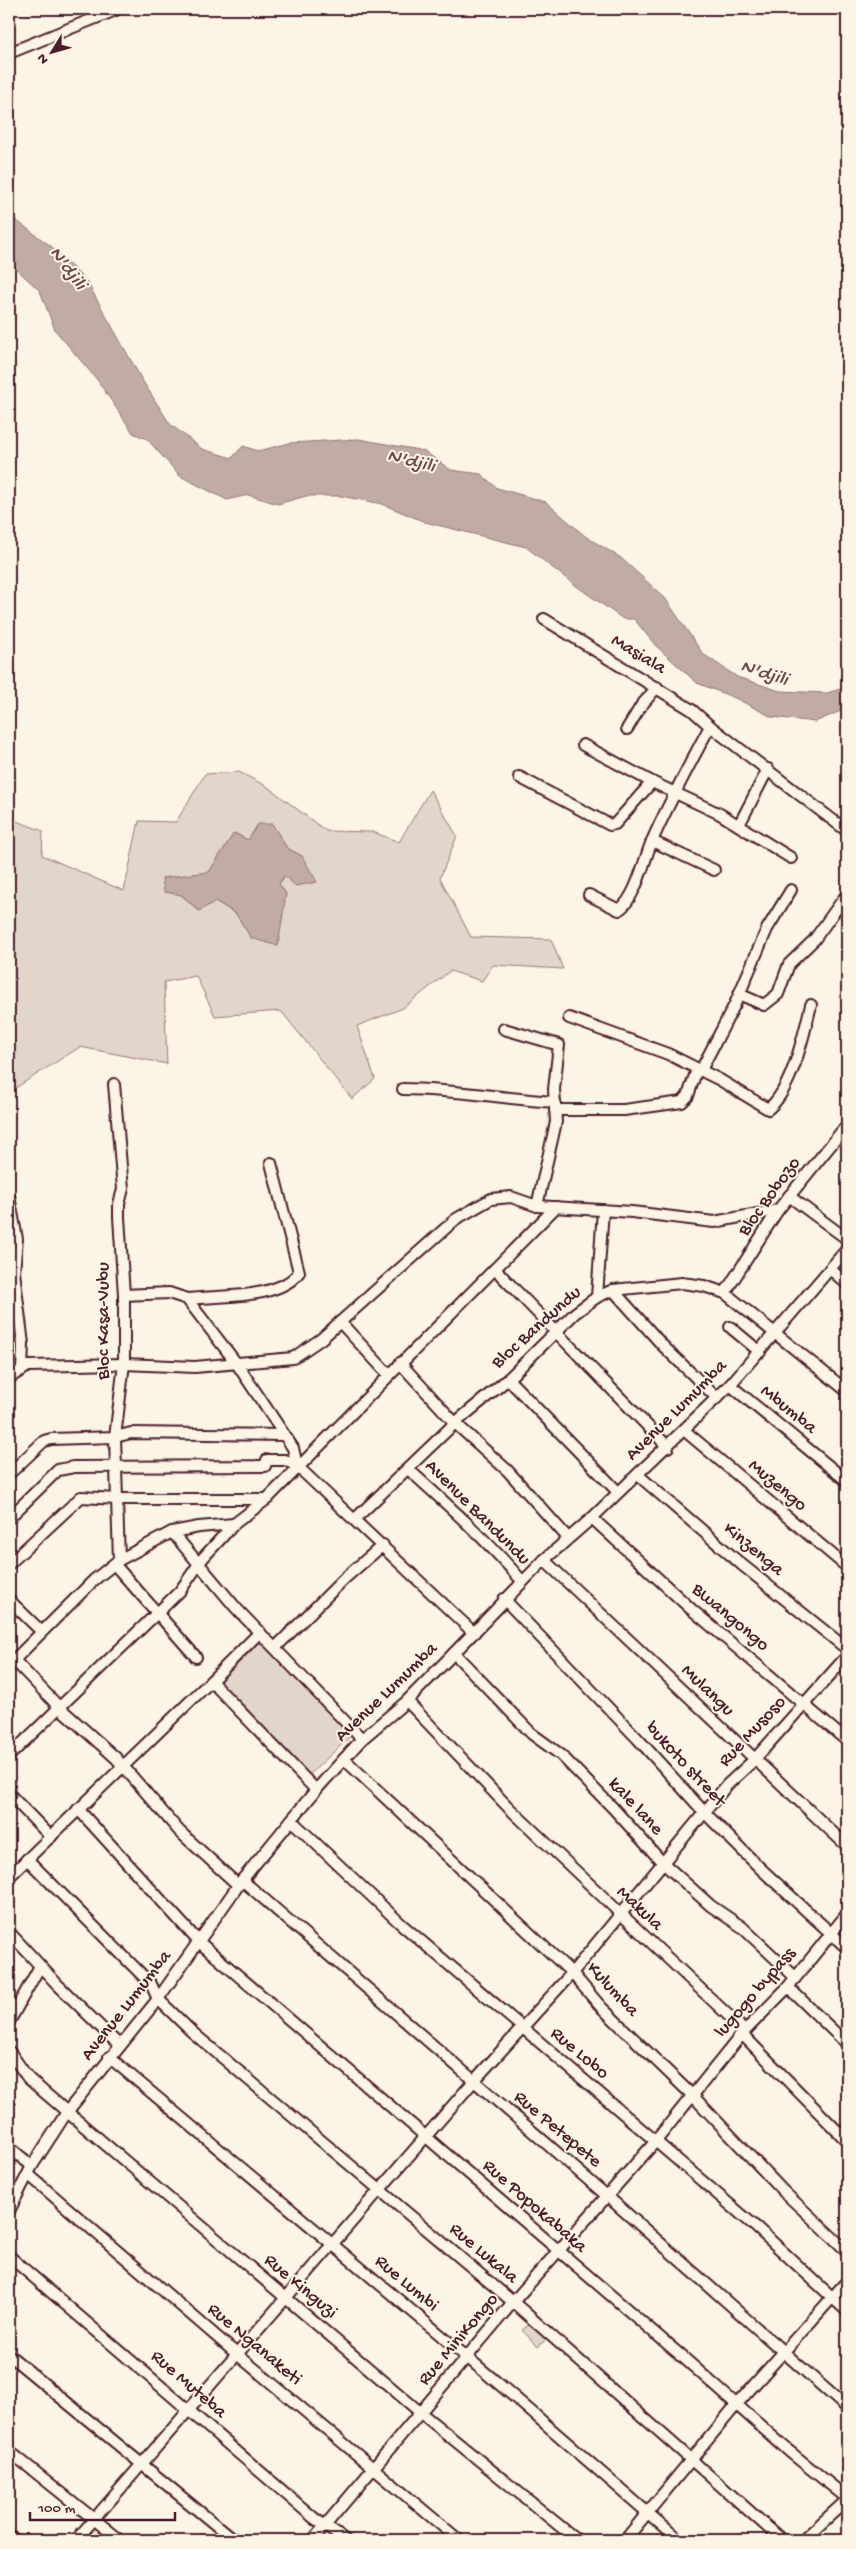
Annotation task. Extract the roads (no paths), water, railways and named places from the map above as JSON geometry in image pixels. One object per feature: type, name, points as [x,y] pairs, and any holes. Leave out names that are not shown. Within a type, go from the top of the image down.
[{"type":"street","points":[[9,53],[118,9]]},
{"type":"street","name":"Masiala","points":[[544,619],[692,710],[710,726],[847,831]]},
{"type":"street","points":[[627,729],[641,706],[657,687]]},
{"type":"street","points":[[589,895],[619,910],[623,907],[636,884],[652,841],[710,726]]},
{"type":"street","points":[[583,745],[739,825],[791,858]]},
{"type":"street","points":[[739,825],[768,769]]},
{"type":"street","points":[[519,777],[610,826],[615,824],[652,782]]},
{"type":"street","points":[[652,841],[714,870]]},
{"type":"street","points":[[403,1089],[456,1090],[555,1106],[624,1110],[682,1102],[688,1096],[699,1070],[739,994],[767,929],[791,890]]},
{"type":"street","points":[[739,994],[764,1005],[774,1000],[780,991],[781,982],[789,964],[814,940],[847,894]]},
{"type":"street","points":[[569,1018],[668,1054],[768,1109],[784,1086],[795,1060],[811,1005]]},
{"type":"street","points":[[504,1029],[559,1045],[552,1141],[537,1206]]},
{"type":"street","name":"Bloc Kasa-Vubu","points":[[114,1084],[123,1189],[119,1204],[119,1217],[124,1295],[124,1364],[115,1437],[117,1562]]},
{"type":"street","name":"Bloc Bobozo","points":[[726,1293],[778,1210],[847,1125]]},
{"type":"street","points":[[124,1295],[169,1293],[187,1299],[214,1295],[252,1295],[295,1279],[299,1272],[272,1163]]},
{"type":"street","points":[[9,1196],[17,1239],[14,1272],[23,1344],[22,1370]]},
{"type":"street","points":[[789,1196],[847,1239]]},
{"type":"street","points":[[9,1378],[28,1366],[124,1364],[195,1366],[293,1358],[321,1339],[456,1219],[491,1199],[511,1197],[537,1206],[603,1210],[714,1222],[778,1210]]},
{"type":"street","points":[[9,1756],[159,1613],[184,1587],[200,1564],[234,1524],[267,1499],[556,1207]]},
{"type":"street","points":[[597,1297],[603,1210]]},
{"type":"street","name":"Avenue Lumumba","points":[[9,2211],[31,2170],[67,2112],[109,2057],[158,1999],[240,1883],[316,1790],[362,1739],[407,1702],[522,1581],[685,1431],[760,1352],[847,1249]]},
{"type":"street","points":[[495,1269],[668,1447]]},
{"type":"street","points":[[830,1269],[847,1284]]},
{"type":"street","name":"Bloc Bandundu","points":[[356,1519],[454,1423],[508,1379],[575,1313],[597,1297],[613,1290],[682,1283],[704,1286],[726,1293],[847,1391]]},
{"type":"street","points":[[613,1290],[664,1347],[717,1398]]},
{"type":"street","points":[[187,1299],[237,1364],[293,1448],[298,1466]]},
{"type":"street","points":[[340,1322],[389,1375]]},
{"type":"street","points":[[730,1327],[760,1352]]},
{"type":"street","points":[[400,1363],[454,1423],[508,1471],[568,1538]]},
{"type":"street","points":[[508,1379],[618,1492]]},
{"type":"street","name":"Mbumba","points":[[730,1385],[847,1481]]},
{"type":"street","name":"Muzengo","points":[[685,1431],[847,1567]]},
{"type":"street","points":[[9,1474],[44,1441],[115,1437],[146,1433],[283,1435]]},
{"type":"street","points":[[9,1518],[58,1470],[74,1467],[265,1466],[267,1460],[285,1460],[298,1466],[356,1519],[474,1633]]},
{"type":"street","name":"Avenue Bandundu","points":[[408,1469],[482,1537],[522,1581]]},
{"type":"street","name":"Kinzenga","points":[[638,1475],[741,1564],[847,1649]]},
{"type":"street","points":[[9,1564],[77,1498],[86,1496],[117,1500],[267,1499]]},
{"type":"street","name":"Bwangongo","points":[[592,1518],[691,1608],[847,1741]]},
{"type":"street","points":[[11,1663],[94,1580],[117,1562],[172,1532],[199,1527],[234,1524]]},
{"type":"street","points":[[172,1532],[236,1608],[362,1739]]},
{"type":"street","points":[[275,1648],[345,1578],[383,1545]]},
{"type":"street","name":"Mulangu","points":[[544,1560],[847,1846]]},
{"type":"street","points":[[117,1562],[196,1658]]},
{"type":"street","points":[[9,1600],[41,1631]]},
{"type":"street","name":"bukoto street","points":[[504,1600],[638,1739],[704,1812],[847,1948]]},
{"type":"street","points":[[9,1877],[260,1632]]},
{"type":"street","name":"kale lane","points":[[454,1654],[532,1734],[561,1755],[607,1801],[662,1862],[711,1906],[742,1927],[795,1977]]},
{"type":"street","name":"Rue Musoso","points":[[76,2540],[93,2518],[238,2355],[473,2082],[572,1972],[727,1785],[754,1760],[847,1656]]},
{"type":"street","name":"Rue Petepete","points":[[11,1663],[122,1765],[180,1832],[607,2196],[782,2353],[847,2408]]},
{"type":"street","points":[[211,1681],[316,1790]]},
{"type":"street","name":"Makula","points":[[407,1702],[509,1808],[619,1914],[739,2025],[742,2034],[847,2141]]},
{"type":"street","name":"Kulumba","points":[[344,1759],[572,1972],[601,2007],[693,2096],[778,2185],[847,2251]]},
{"type":"street","points":[[9,1794],[51,1837]]},
{"type":"street","name":"Rue Popokabaka","points":[[78,1809],[199,1942],[737,2404],[790,2452],[847,2499]]},
{"type":"street","name":"Rue Lobo","points":[[291,1820],[400,1923],[756,2228],[847,2311]]},
{"type":"street","name":"Rue Lukala","points":[[27,1859],[151,1984],[158,1999],[192,2032],[513,2302],[782,2540]]},
{"type":"street","name":"lugogo bypass","points":[[693,2096],[742,2034],[788,1987],[847,1914]]},
{"type":"street","points":[[9,1932],[40,1966],[119,2045]]},
{"type":"street","points":[[9,2022],[40,1966]]},
{"type":"street","points":[[788,1987],[847,2044]]},
{"type":"street","name":"Rue Kinguzi","points":[[9,2051],[28,2078],[67,2112],[421,2413],[577,2540]]},
{"type":"street","name":"Rue Lumbi","points":[[109,2057],[467,2357],[679,2540]]},
{"type":"street","name":"Rue MiniKongo","points":[[313,2540],[513,2302],[655,2142],[693,2096]]},
{"type":"street","name":"Rue Nganaketi","points":[[9,2147],[31,2170],[238,2355],[459,2540]]},
{"type":"street","name":"Rue Muteba","points":[[9,2256],[314,2518],[327,2525],[345,2540]]},
{"type":"street","points":[[625,2540],[646,2512],[693,2460],[737,2404],[847,2281]]},
{"type":"street","points":[[9,2355],[234,2540]]},
{"type":"street","points":[[9,2451],[120,2540]]},
{"type":"street","points":[[804,2540],[847,2499]]},
{"type":"street","points":[[9,2535],[15,2540]]},
{"type":"water","name":"N'djili","points":[[9,215],[52,247],[87,282],[142,380],[170,424],[202,449],[232,458],[243,446],[258,451],[290,443],[359,439],[424,451],[451,470],[481,474],[497,488],[546,502],[585,536],[621,558],[665,598],[703,654],[737,677],[780,691],[827,693],[847,687],[847,712],[841,711],[815,722],[772,717],[735,698],[697,683],[655,645],[634,619],[623,619],[526,547],[425,522],[382,504],[341,496],[306,496],[278,504],[248,495],[227,500],[180,476],[147,439],[133,433],[98,381],[55,330],[40,291],[9,262]]},
{"type":"water","points":[[258,824],[272,824],[287,848],[302,856],[317,882],[296,886],[284,876],[279,884],[286,894],[278,946],[251,938],[236,914],[216,901],[199,911],[182,895],[164,892],[162,878],[209,872],[234,833],[248,840]]}]
